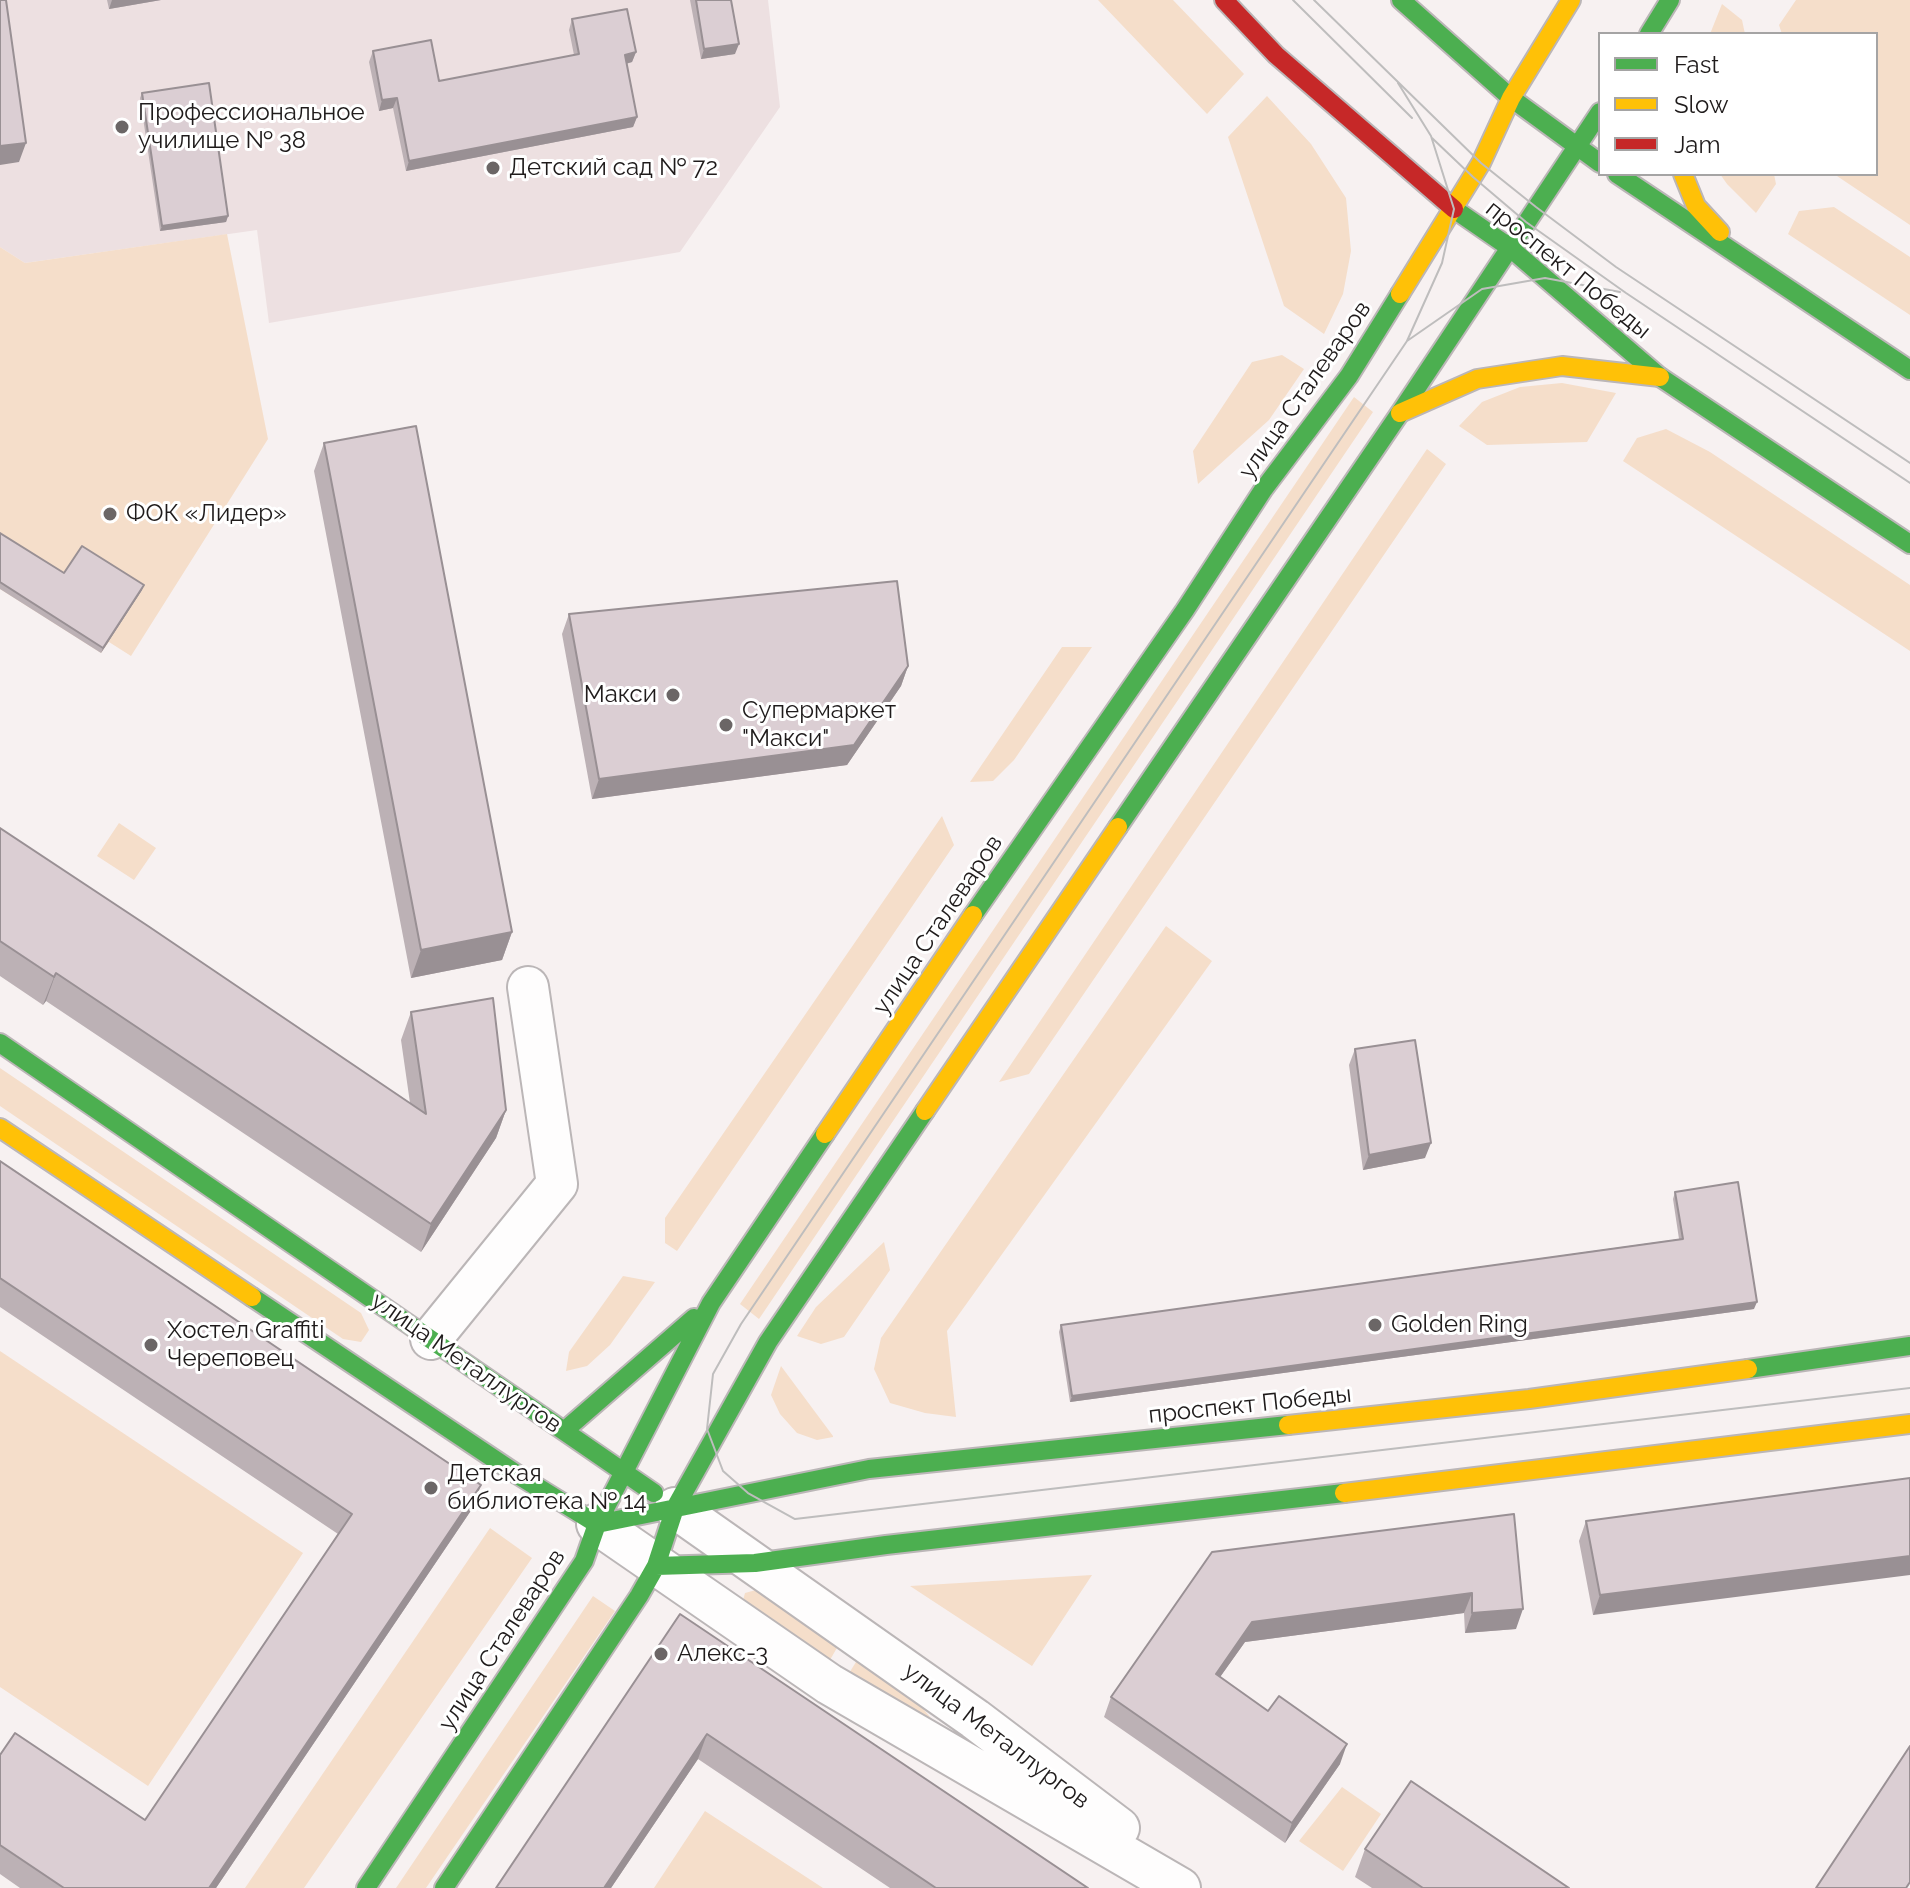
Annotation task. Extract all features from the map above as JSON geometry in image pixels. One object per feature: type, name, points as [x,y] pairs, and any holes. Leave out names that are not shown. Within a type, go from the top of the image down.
[{"type":"main road","name":"проспект Победы","points":[[1224,0],[1276,55],[1454,209],[1509,247],[1660,377],[1910,544]]},
{"type":"main road","points":[[1401,0],[1511,98],[1598,162]]},
{"type":"main road","name":"улица Сталеваров","points":[[366,1888],[584,1561],[597,1524],[711,1303],[1029,832],[1185,610],[1263,490],[1349,376],[1454,209],[1481,163],[1511,98],[1571,0]]},
{"type":"main road","points":[[1650,32],[1670,0]]},
{"type":"main road","points":[[1671,32],[1681,0]]},
{"type":"main road","points":[[444,1888],[639,1596],[656,1566],[675,1508],[768,1342],[1400,413],[1598,115]]},
{"type":"main road","points":[[1620,176],[1910,370]]},
{"type":"main road","points":[[1684,176],[1696,206],[1743,257]]},
{"type":"main road","points":[[1400,413],[1477,379],[1562,366],[1660,377]]},
{"type":"main road","name":"улица Металлургов","points":[[0,1043],[675,1508]]},
{"type":"main road","name":"улица Металлургов","points":[[0,1128],[518,1475],[597,1524]]},
{"type":"main road","points":[[564,1431],[711,1303]]},
{"type":"main road","name":"проспект Победы","points":[[597,1524],[869,1469],[1529,1399],[1910,1346]]},
{"type":"main road","points":[[656,1566],[755,1563],[1910,1424]]},
{"type":"street","points":[[431,1339],[557,1184],[528,987]]},
{"type":"street","name":"улица Металлургов","points":[[675,1508],[975,1719],[1199,1888]]},
{"type":"street","name":"улица Металлургов","points":[[597,1524],[829,1684],[1180,1888]]},
{"type":"shaded area","name":"Детский сад № 72","points":[[0,0],[768,0],[780,107],[680,252],[269,323],[257,230],[25,263],[0,247]]},
{"type":"shaded area","points":[[1098,0],[1173,0],[1244,74],[1207,114]]},
{"type":"shaded area","points":[[1796,0],[1910,0],[1910,225],[1837,176],[1878,176],[1878,32],[1781,32],[1779,25]]},
{"type":"shaded area","points":[[1722,4],[1742,20],[1745,32],[1711,32]]},
{"type":"shaded area","points":[[1267,96],[1311,144],[1346,198],[1351,251],[1343,294],[1324,334],[1284,306],[1228,137]]},
{"type":"shaded area","points":[[1721,176],[1774,176],[1776,184],[1756,213]]},
{"type":"shaded area","points":[[1834,207],[1910,257],[1910,315],[1788,234],[1799,211]]},
{"type":"shaded area","name":"ФОК «Лидер»","points":[[227,234],[268,439],[131,656],[109,642],[101,653],[0,589],[0,247],[25,263]]},
{"type":"shaded area","points":[[1282,355],[1304,369],[1269,420],[1198,484],[1193,451],[1252,362]]},
{"type":"shaded area","points":[[1562,383],[1616,393],[1587,442],[1487,445],[1459,426],[1482,402],[1520,387]]},
{"type":"shaded area","points":[[1354,397],[1373,412],[759,1319],[740,1304]]},
{"type":"shaded area","points":[[1666,429],[1710,452],[1910,585],[1910,651],[1623,461],[1637,438]]},
{"type":"shaded area","points":[[1427,449],[1446,464],[1029,1074],[999,1082]]},
{"type":"shaded area","points":[[1062,647],[1092,647],[1014,760],[993,781],[970,782]]},
{"type":"shaded area","points":[[942,816],[954,845],[677,1251],[665,1243],[665,1218]]},
{"type":"shaded area","points":[[119,823],[156,848],[134,880],[97,856]]},
{"type":"shaded area","points":[[1166,926],[1212,961],[947,1331],[956,1417],[925,1413],[890,1403],[874,1369],[881,1338]]},
{"type":"shaded area","points":[[0,1068],[361,1313],[369,1330],[361,1342],[343,1339],[0,1106]]},
{"type":"shaded area","points":[[884,1242],[890,1270],[844,1337],[821,1344],[797,1336],[816,1307]]},
{"type":"shaded area","points":[[623,1276],[655,1282],[610,1345],[587,1366],[566,1371],[569,1352]]},
{"type":"shaded area","points":[[0,1351],[303,1553],[148,1786],[0,1687]]},
{"type":"shaded area","points":[[781,1366],[833,1437],[817,1440],[797,1433],[780,1414],[771,1395]]},
{"type":"shaded area","points":[[490,1528],[532,1558],[304,1888],[245,1888]]},
{"type":"shaded area","points":[[1092,1575],[1032,1666],[910,1586]]},
{"type":"shaded area","points":[[763,1588],[842,1639],[826,1667],[741,1608],[745,1593]]},
{"type":"shaded area","points":[[593,1596],[615,1611],[426,1888],[396,1888]]},
{"type":"shaded area","points":[[861,1654],[905,1687],[935,1723],[893,1706],[846,1678]]},
{"type":"shaded area","points":[[1342,1787],[1381,1814],[1343,1871],[1299,1841]]},
{"type":"shaded area","points":[[705,1811],[823,1888],[654,1888]]},
{"type":"building","points":[[0,0],[6,0],[26,143],[0,146]]},
{"type":"building","points":[[696,0],[731,0],[739,44],[704,49]]},
{"type":"building","points":[[627,9],[636,52],[625,55],[637,117],[409,161],[397,98],[382,100],[373,51],[431,40],[439,81],[579,54],[572,19]]},
{"type":"building","points":[[209,83],[228,216],[162,226],[142,93]]},
{"type":"building","points":[[416,426],[512,932],[421,950],[324,443]]},
{"type":"building","points":[[0,533],[64,573],[82,546],[144,585],[103,648],[0,582]]},
{"type":"building","name":"Супермаркет \"Макси\"","points":[[897,581],[908,666],[854,745],[599,779],[569,614]]},
{"type":"building","points":[[0,828],[426,1114],[411,1012],[493,998],[506,1110],[431,1224],[56,973],[54,977],[0,941]]},
{"type":"building","points":[[1415,1040],[1431,1143],[1369,1155],[1355,1049]]},
{"type":"building","points":[[0,1161],[481,1485],[209,1888],[64,1888],[0,1845],[0,1755],[15,1733],[145,1820],[352,1514],[0,1278]]},
{"type":"building","name":"Golden Ring","points":[[1738,1182],[1757,1302],[1072,1396],[1061,1325],[1683,1239],[1675,1192]]},
{"type":"building","points":[[1910,1478],[1910,1556],[1600,1595],[1586,1521]]},
{"type":"building","points":[[1514,1514],[1523,1609],[1472,1613],[1472,1593],[1252,1622],[1216,1674],[1268,1711],[1279,1696],[1347,1744],[1292,1823],[1111,1697],[1212,1552]]},
{"type":"building","points":[[680,1614],[1088,1888],[936,1888],[707,1734],[604,1888],[496,1888]]},
{"type":"building","points":[[1910,1746],[1910,1882],[1906,1888],[1816,1888]]},
{"type":"building","points":[[1411,1781],[1569,1888],[1423,1888],[1365,1849]]},
{"type":"tram line","points":[[1293,0],[1412,118]]},
{"type":"tram line","points":[[1314,0],[1481,163],[1536,207],[1616,267],[1910,463]]},
{"type":"tram line","points":[[1398,83],[1431,136],[1454,209],[1442,263],[1407,341],[741,1324],[713,1374],[707,1429],[723,1471],[748,1493],[795,1519],[1910,1388]]},
{"type":"tram line","points":[[1432,138],[1526,222],[1626,293],[1910,483]]},
{"type":"tram line","points":[[1407,341],[1482,289],[1545,278],[1620,292]]},
{"type":"traffic: fast","points":[[1401,0],[1511,98]]},
{"type":"traffic: fast","points":[[1650,32],[1670,0]]},
{"type":"traffic: fast","points":[[1511,98],[1598,162]]},
{"type":"traffic: fast","points":[[1118,827],[1400,413],[1598,115]]},
{"type":"traffic: fast","points":[[1620,176],[1910,370]]},
{"type":"traffic: fast","points":[[1454,209],[1509,247],[1660,377],[1910,544]]},
{"type":"traffic: fast","points":[[973,915],[1185,610],[1263,490],[1349,376],[1400,294]]},
{"type":"traffic: fast","points":[[0,1043],[654,1493]]},
{"type":"traffic: fast","points":[[444,1888],[639,1596],[656,1566],[675,1508],[768,1342],[925,1111]]},
{"type":"traffic: fast","points":[[366,1888],[584,1561],[597,1524],[711,1303],[825,1134]]},
{"type":"traffic: fast","points":[[252,1297],[518,1475],[597,1524],[869,1469],[1288,1425]]},
{"type":"traffic: fast","points":[[564,1431],[694,1318]]},
{"type":"traffic: fast","points":[[1748,1369],[1910,1346]]},
{"type":"traffic: fast","points":[[656,1566],[755,1563],[886,1545],[1344,1493]]},
{"type":"traffic: slow","points":[[1400,294],[1481,163],[1511,98],[1571,0]]},
{"type":"traffic: slow","points":[[1684,176],[1696,206],[1720,232]]},
{"type":"traffic: slow","points":[[1400,413],[1477,379],[1562,366],[1660,377]]},
{"type":"traffic: slow","points":[[925,1111],[1118,827]]},
{"type":"traffic: slow","points":[[825,1134],[973,915]]},
{"type":"traffic: slow","points":[[0,1128],[252,1297]]},
{"type":"traffic: slow","points":[[1288,1425],[1529,1399],[1748,1369]]},
{"type":"traffic: slow","points":[[1344,1493],[1910,1424]]},
{"type":"traffic: jam","points":[[1224,0],[1276,55],[1454,209]]},
{"type":"place","name":"Профессиональное училище № 38","points":[[122,127]]},
{"type":"place","name":"Детский сад № 72","points":[[493,168]]},
{"type":"place","name":"ФОК «Лидер»","points":[[110,514]]},
{"type":"place","name":"Макси","points":[[673,695]]},
{"type":"place","name":"Супермаркет \"Макси\"","points":[[726,725]]},
{"type":"place","name":"Golden Ring","points":[[1375,1325]]},
{"type":"place","name":"Хостел Graffiti Череповец","points":[[151,1345]]},
{"type":"place","name":"Детская библиотека № 14","points":[[431,1488]]},
{"type":"place","name":"Алекс-3","points":[[661,1654]]}]
